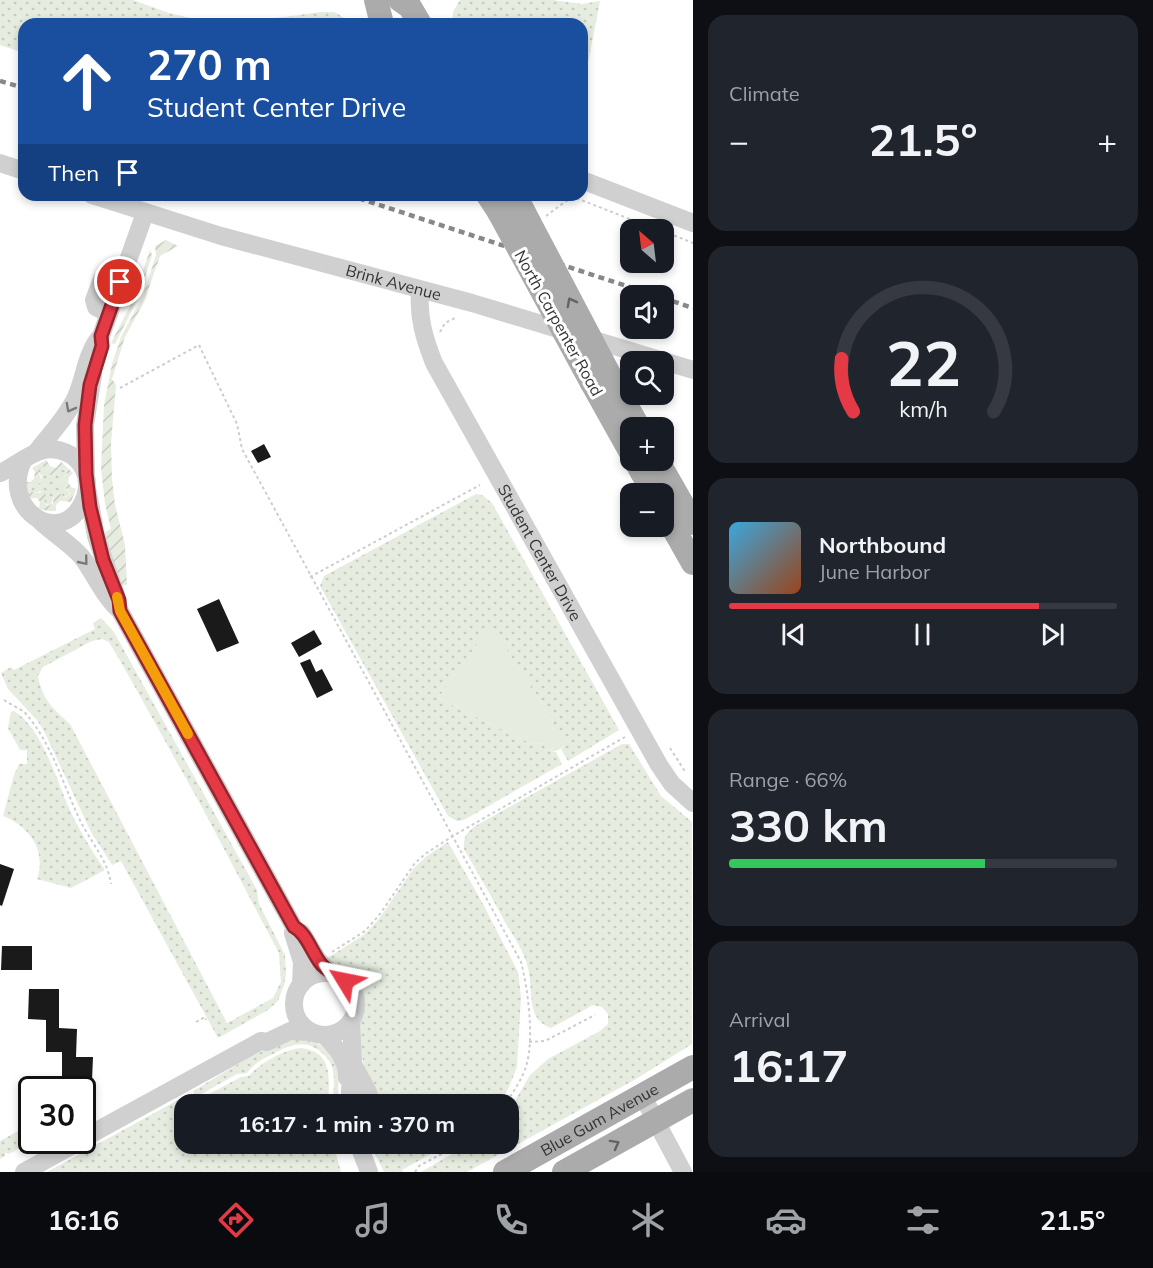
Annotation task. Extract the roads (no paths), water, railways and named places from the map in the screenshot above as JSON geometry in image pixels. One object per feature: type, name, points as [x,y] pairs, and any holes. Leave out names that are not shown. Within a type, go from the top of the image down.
[{"type":"main road","points":[[376,0],[380,18]]},
{"type":"main road","points":[[400,0],[410,7],[416,18]]},
{"type":"main road","name":"North Carpenter Road","points":[[501,201],[537,222],[633,417]]},
{"type":"main road","name":"North Carpenter Road","points":[[501,201],[592,383],[620,433]]},
{"type":"main road","points":[[663,471],[693,523]]},
{"type":"main road","points":[[674,529],[693,563]]},
{"type":"main road","name":"Blue Gum Avenue","points":[[505,1172],[693,1067]]},
{"type":"main road","name":"Blue Gum Avenue","points":[[564,1172],[693,1100]]},
{"type":"street","points":[[0,163],[18,169]]},
{"type":"street","points":[[588,182],[693,223]]},
{"type":"street","name":"Brink Avenue","points":[[110,201],[221,236],[472,303],[693,370]]},
{"type":"street","points":[[23,512],[14,495],[14,477],[30,456],[64,420],[76,396],[94,343],[101,336],[145,213]]},
{"type":"street","name":"Student Center Drive","points":[[420,290],[419,314],[422,331],[434,363],[659,765],[672,784],[693,803]]},
{"type":"street","points":[[41,522],[52,523],[63,520],[81,506],[86,496],[85,425],[90,385],[102,346],[101,336]]},
{"type":"street","points":[[0,473],[30,456],[54,449],[70,454],[82,466],[95,532],[119,600],[120,611]]},
{"type":"street","points":[[6,505],[41,522],[79,555],[93,573],[111,604],[120,611],[294,927],[300,930],[318,960],[332,974],[345,981],[354,994],[356,1010],[351,1022],[354,1082],[351,1094]]},
{"type":"street","points":[[294,927],[293,933],[302,962],[302,984]]},
{"type":"street","points":[[261,1041],[263,1035],[282,1021],[294,1004],[297,990],[302,984],[315,975],[332,974]]},
{"type":"street","points":[[294,1004],[297,1019],[341,1054],[346,1067],[350,1094]]},
{"type":"street","points":[[96,1132],[261,1041],[267,1042],[290,1031],[317,1034],[338,1032],[351,1022]]},
{"type":"street","points":[[354,1066],[368,1094]]},
{"type":"street","points":[[642,1095],[683,1172]]},
{"type":"street","points":[[24,1172],[57,1154]]},
{"type":"street","points":[[362,1154],[369,1172]]},
{"type":"railway","points":[[0,81],[18,86]]},
{"type":"railway","points":[[367,201],[623,285]]},
{"type":"railway","points":[[674,302],[693,308]]}]
